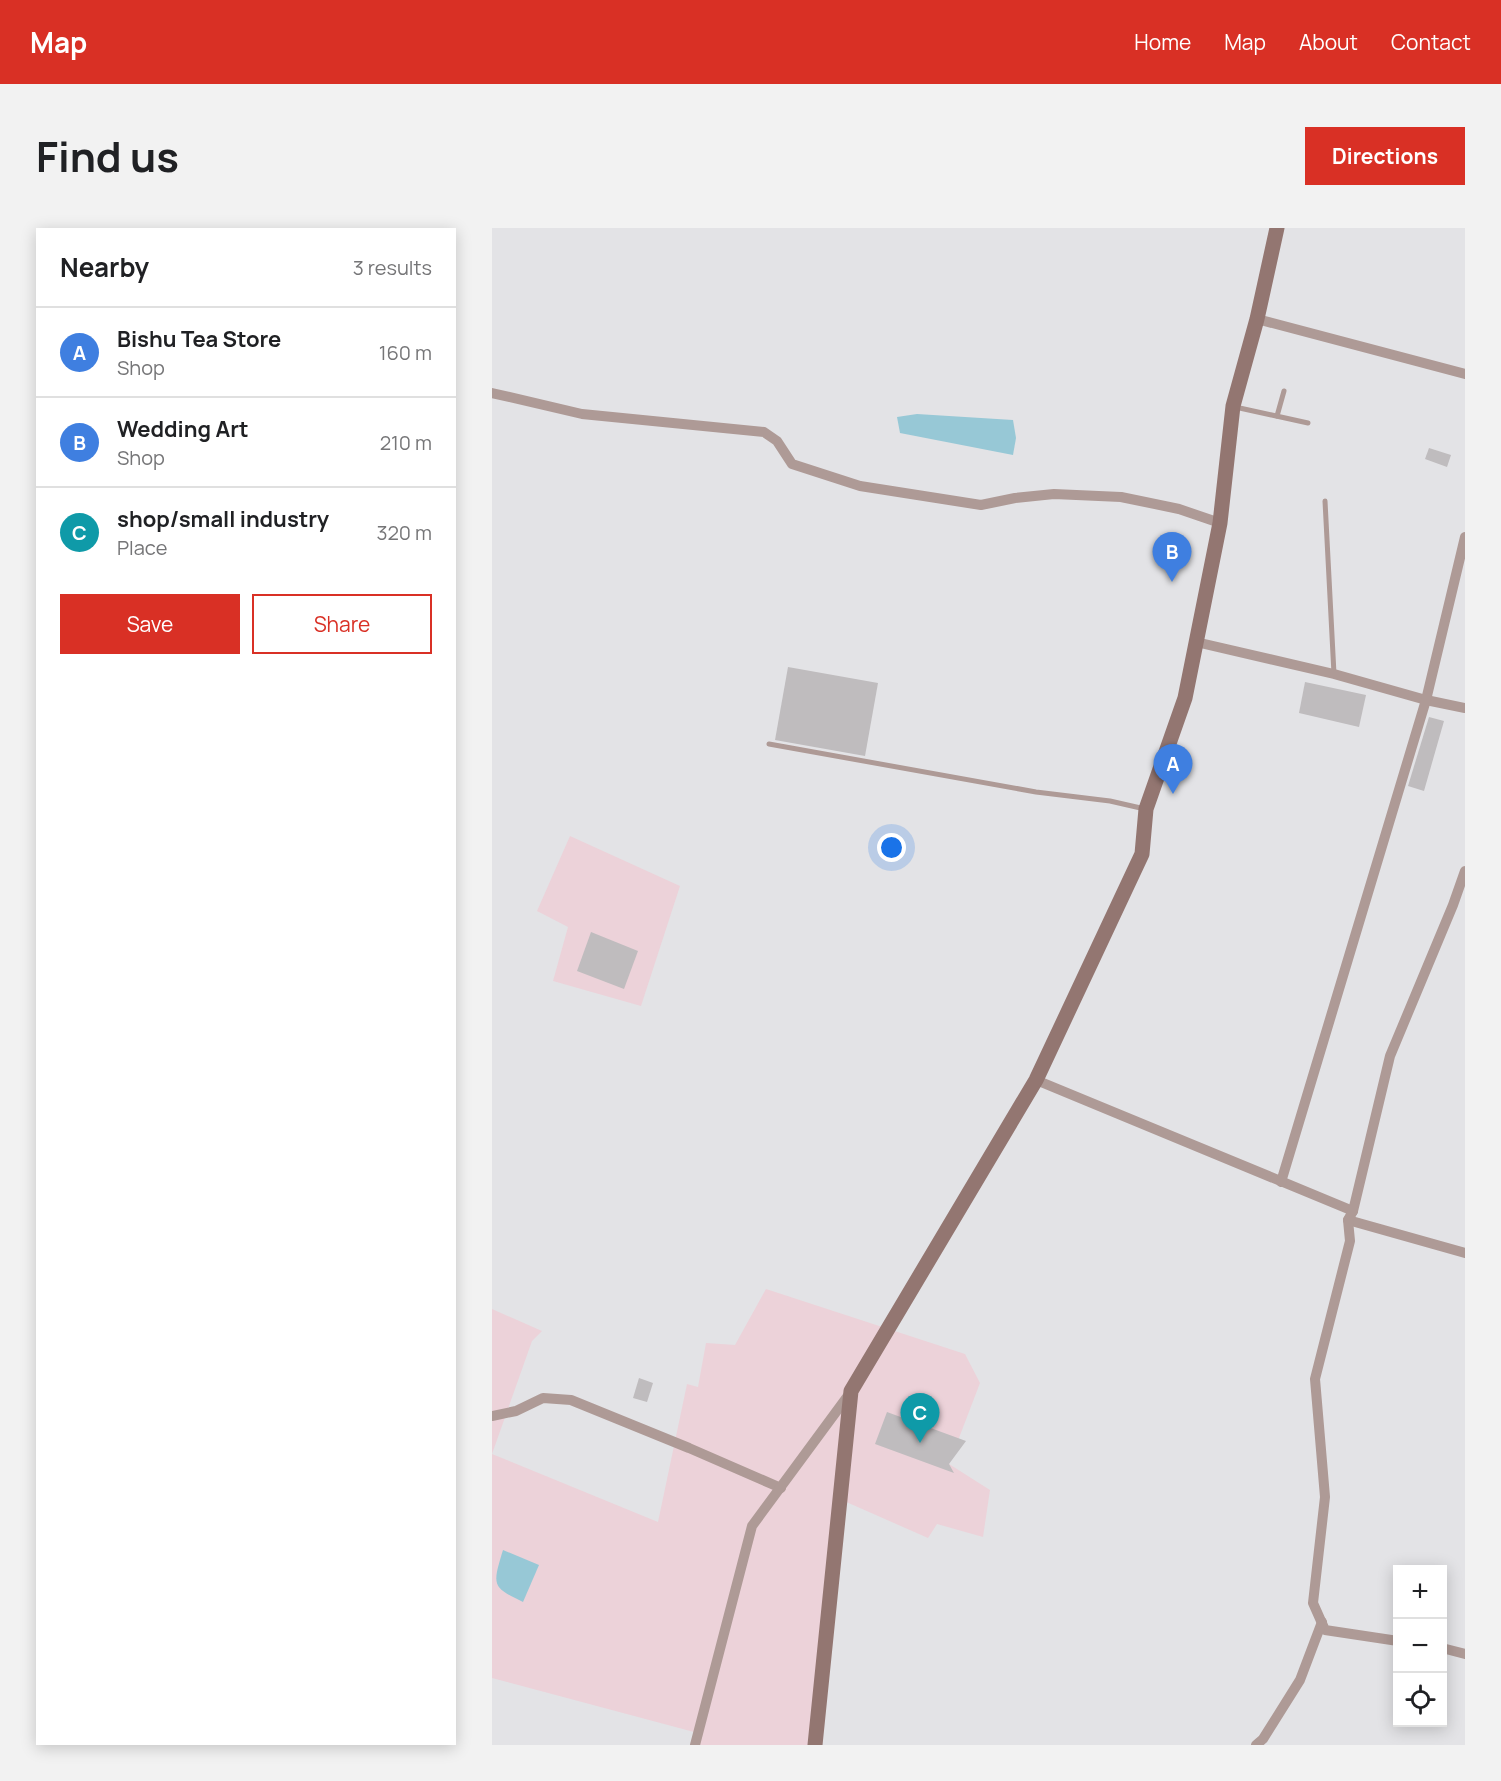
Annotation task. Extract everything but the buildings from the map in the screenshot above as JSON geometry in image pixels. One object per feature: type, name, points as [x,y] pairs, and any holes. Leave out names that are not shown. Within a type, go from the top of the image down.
[{"type":"main road","points":[[815,1745],[851,1391],[1036,1080],[1142,854],[1146,809],[1185,698],[1220,523],[1233,406],[1257,319],[1277,228]]},
{"type":"street","points":[[1257,319],[1465,374]]},
{"type":"street","points":[[492,393],[582,414],[764,432],[777,441],[792,464],[861,486],[981,505],[1015,498],[1054,494],[1121,497],[1179,509],[1220,523]]},
{"type":"street","points":[[1281,1182],[1426,700],[1465,537]]},
{"type":"street","points":[[1196,642],[1334,674],[1426,700],[1465,708]]},
{"type":"street","points":[[1393,1640],[1326,1630],[1313,1603],[1325,1497],[1315,1379],[1350,1240],[1351,1216],[1390,1056],[1465,871]]},
{"type":"street","points":[[1036,1080],[1281,1182],[1351,1216],[1465,1253]]},
{"type":"street","points":[[695,1745],[752,1526],[851,1391]]},
{"type":"street","points":[[492,1416],[516,1412],[543,1398],[571,1400],[781,1488]]},
{"type":"street","points":[[1256,1745],[1263,1739],[1300,1680],[1322,1622]]},
{"type":"street","points":[[1447,1649],[1465,1654]]},
{"type":"lane","points":[[1277,416],[1284,391]]},
{"type":"lane","points":[[1233,406],[1308,423]]},
{"type":"lane","points":[[1325,501],[1334,674]]},
{"type":"lane","points":[[769,744],[1036,792],[1110,801],[1146,809]]},
{"type":"shaded area","points":[[570,836],[680,886],[641,1006],[553,981],[568,927],[537,911]]},
{"type":"shaded area","points":[[766,1289],[965,1354],[980,1383],[949,1464],[990,1490],[983,1537],[937,1524],[928,1538],[844,1501],[813,1745],[690,1745],[694,1732],[492,1678],[492,1454],[658,1522],[687,1384],[698,1387],[706,1343],[735,1345]]},
{"type":"shaded area","points":[[492,1309],[542,1331],[532,1341],[492,1454]]},
{"type":"water","points":[[917,414],[1013,420],[1016,438],[1013,455],[900,433],[897,417]]},
{"type":"water","points":[[503,1550],[539,1565],[523,1602],[505,1593],[497,1584],[497,1571]]},
{"type":"place","name":"Wedding Art","points":[[1172,582]]},
{"type":"place","name":"Bishu Tea Store","points":[[1173,794]]},
{"type":"place","name":"shop/small industry","points":[[920,1443]]}]
